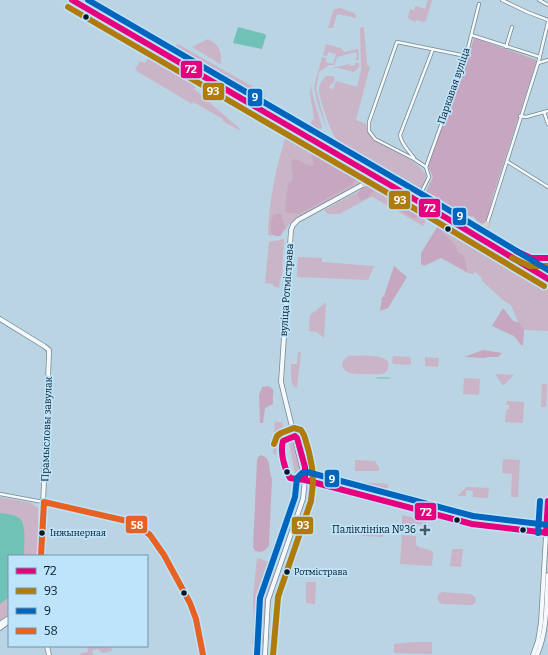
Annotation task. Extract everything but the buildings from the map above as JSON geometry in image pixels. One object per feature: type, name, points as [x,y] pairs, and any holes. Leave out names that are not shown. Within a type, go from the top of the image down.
[{"type":"highway","points":[[72,0],[548,279]]},
{"type":"highway","points":[[87,0],[548,270]]},
{"type":"highway","points":[[363,171],[366,178],[364,184]]},
{"type":"highway","points":[[364,184],[372,180],[379,180]]},
{"type":"highway","points":[[417,202],[420,195]]},
{"type":"highway","points":[[476,227],[484,227],[487,224],[490,235]]},
{"type":"highway","points":[[529,258],[538,260],[548,258]]},
{"type":"street","points":[[487,224],[508,162],[520,116],[540,57],[548,21],[502,0]]},
{"type":"street","points":[[539,0],[548,5]]},
{"type":"street","name":"Паркавая вуліца","points":[[420,195],[429,177],[426,167],[466,56],[479,4]]},
{"type":"street","points":[[506,47],[512,27]]},
{"type":"street","points":[[471,35],[540,57]]},
{"type":"street","points":[[426,167],[414,159],[375,139],[369,131],[369,122],[397,42],[466,56]]},
{"type":"street","points":[[414,159],[400,139],[400,135],[433,49]]},
{"type":"street","points":[[538,63],[548,60]]},
{"type":"street","points":[[520,116],[526,117],[548,111]]},
{"type":"street","points":[[544,112],[548,124]]},
{"type":"street","points":[[508,162],[548,187]]},
{"type":"street","name":"вуліца Ротмістрава","points":[[266,655],[270,595],[303,499],[305,480],[281,382],[292,227],[298,220],[364,184]]},
{"type":"street","name":"Прамысловы завулак","points":[[0,319],[49,350],[41,555]]},
{"type":"street","points":[[305,480],[472,524],[547,533]]},
{"type":"street","points":[[0,494],[44,502],[127,521],[137,525],[150,535],[162,551],[190,603],[196,619],[203,655]]},
{"type":"street","points":[[533,655],[538,641],[541,622],[548,501]]},
{"type":"street","points":[[537,655],[542,643],[545,627],[548,575]]},
{"type":"street","points":[[0,628],[8,622]]},
{"type":"shaded area","points":[[78,0],[82,0],[418,198],[415,198]]},
{"type":"shaded area","points":[[428,0],[432,0],[426,21],[416,20],[415,22],[409,19],[408,16],[410,9],[414,10],[415,6],[425,9]]},
{"type":"shaded area","points":[[340,8],[354,13],[356,18],[337,14],[333,28],[328,28],[333,11]]},
{"type":"shaded area","points":[[238,27],[265,34],[266,36],[262,49],[233,43]]},
{"type":"shaded area","points":[[364,27],[367,65],[370,67],[356,120],[366,124],[371,137],[407,157],[420,167],[426,174],[426,178],[420,191],[339,144],[333,134],[327,118],[321,101],[319,90],[320,84],[326,76],[333,76],[335,80],[329,88],[333,89],[336,81],[357,87],[361,70],[360,28]]},
{"type":"shaded area","points":[[474,38],[537,60],[493,196],[487,221],[484,225],[477,221],[474,217],[465,215],[426,191],[433,177],[427,164],[458,89]]},
{"type":"shaded area","points":[[208,39],[215,43],[219,48],[221,58],[220,64],[192,47]]},
{"type":"shaded area","points":[[132,41],[197,80],[194,89],[240,129],[239,130],[222,121],[223,119],[193,102],[192,104],[135,70],[140,61],[145,63],[149,55],[131,44]]},
{"type":"shaded area","points":[[178,44],[264,93],[264,99],[173,47]]},
{"type":"shaded area","points":[[326,44],[341,48],[344,52],[358,49],[359,60],[355,60],[357,56],[356,52],[337,57],[334,65],[329,65],[319,72],[316,89],[327,131],[318,105],[314,87],[322,57],[326,58],[326,62],[333,64],[336,54],[328,52],[327,56],[323,55]]},
{"type":"shaded area","points":[[355,63],[359,63],[359,67],[354,72],[332,68],[350,64],[350,66],[355,65]]},
{"type":"shaded area","points":[[311,84],[312,93],[322,127],[319,132],[309,126],[314,118],[310,93]]},
{"type":"shaded area","points":[[287,133],[365,178],[363,183],[303,214],[288,225],[283,232],[268,235],[274,183]]},
{"type":"shaded area","points":[[313,150],[318,151],[353,172],[357,179],[350,186],[299,214],[285,212],[288,184],[292,181],[293,175],[291,161],[295,159],[310,166],[313,165],[311,153]]},
{"type":"shaded area","points":[[374,183],[427,213],[428,217],[423,226],[373,197],[339,214],[328,214],[324,210]]},
{"type":"shaded area","points":[[368,185],[375,185],[376,188],[366,199],[361,200],[357,195],[361,189]]},
{"type":"shaded area","points":[[421,201],[548,274],[548,276]]},
{"type":"shaded area","points":[[409,203],[415,205],[419,210],[418,216],[413,218],[398,209],[399,205]]},
{"type":"shaded area","points":[[280,213],[285,226],[281,236],[275,236],[271,233],[271,220],[274,215]]},
{"type":"shaded area","points":[[443,223],[548,287],[548,331],[524,330],[518,322],[511,305],[503,300],[481,280],[482,278],[475,272],[473,274],[468,273],[464,255],[458,252],[455,244],[442,232]]},
{"type":"shaded area","points":[[443,223],[442,232],[455,244],[458,252],[464,255],[468,273],[441,258],[424,266],[421,264],[421,253],[439,224]]},
{"type":"shaded area","points":[[284,239],[282,276],[279,288],[273,286],[273,284],[265,283],[269,242]]},
{"type":"shaded area","points":[[298,257],[322,258],[322,262],[374,266],[368,280],[297,277]]},
{"type":"shaded area","points":[[394,266],[407,277],[388,308],[380,311],[382,297],[384,296]]},
{"type":"shaded area","points":[[325,303],[324,338],[317,332],[309,331],[310,315]]},
{"type":"shaded area","points":[[503,308],[513,321],[520,323],[524,330],[523,345],[521,345],[514,336],[492,326]]},
{"type":"shaded area","points":[[483,350],[502,353],[498,357],[464,357]]},
{"type":"shaded area","points":[[298,352],[301,352],[297,388],[293,386],[291,378],[291,364],[297,364]]},
{"type":"shaded area","points":[[356,355],[386,359],[388,369],[385,373],[380,374],[349,373],[343,369],[342,365],[344,360],[349,356]]},
{"type":"shaded area","points":[[393,356],[409,357],[411,359],[411,364],[393,364]]},
{"type":"shaded area","points":[[425,357],[439,358],[438,367],[425,366]]},
{"type":"shaded area","points":[[495,374],[514,375],[503,386]]},
{"type":"shaded area","points":[[464,378],[480,379],[479,395],[463,394]]},
{"type":"shaded area","points":[[542,384],[547,384],[546,407],[541,407]]},
{"type":"shaded area","points":[[268,386],[273,389],[273,404],[265,408],[263,423],[260,423],[259,395],[262,387]]},
{"type":"shaded area","points":[[507,401],[524,402],[523,423],[505,422],[506,410],[509,409],[509,405],[506,405]]},
{"type":"shaded area","points":[[275,421],[282,423],[285,433],[279,440],[276,455],[273,454]]},
{"type":"shaded area","points":[[290,440],[294,445],[298,458],[300,475],[298,477],[295,474],[289,443]]},
{"type":"shaded area","points":[[261,455],[268,461],[272,479],[269,545],[267,549],[260,552],[255,551],[253,547],[257,460]]},
{"type":"shaded area","points":[[503,459],[520,460],[518,497],[511,497],[512,474],[502,473]]},
{"type":"shaded area","points":[[355,460],[375,461],[379,467],[379,471],[355,471]]},
{"type":"shaded area","points":[[355,482],[388,484],[388,488],[381,489],[381,494],[357,487]]},
{"type":"shaded area","points":[[467,487],[489,488],[488,498],[473,497],[473,491],[466,490],[466,496],[457,496]]},
{"type":"shaded area","points":[[0,497],[31,503],[38,508],[38,555],[8,555],[8,616],[0,623]]},
{"type":"shaded area","points":[[0,513],[10,514],[22,521],[25,541],[24,555],[8,555],[8,598],[0,604]]},
{"type":"shaded area","points":[[402,515],[426,521],[426,525],[416,524],[412,528],[402,527]]},
{"type":"shaded area","points":[[363,527],[385,528],[385,534],[382,537],[362,536]]},
{"type":"shaded area","points":[[402,535],[416,536],[416,545],[433,552],[432,566],[400,564]]},
{"type":"shaded area","points":[[452,549],[463,549],[461,567],[450,566]]},
{"type":"shaded area","points":[[257,558],[272,563],[275,567],[266,598],[264,624],[262,629],[263,644],[252,644],[254,626],[253,597]]},
{"type":"shaded area","points":[[306,582],[316,582],[315,604],[306,603]]},
{"type":"shaded area","points":[[442,592],[470,594],[476,598],[476,601],[471,605],[442,604],[438,598]]},
{"type":"shaded area","points":[[432,642],[432,654],[394,653],[394,644]]},
{"type":"shaded area","points":[[87,647],[111,647],[112,651],[102,653],[98,649],[92,650],[93,655],[80,655],[81,653],[88,652]]},
{"type":"waterway","points":[[377,378],[389,378]]},
{"type":"transit line","name":"72","points":[[72,0],[433,210],[548,279]]},
{"type":"transit line","name":"9","points":[[88,0],[437,203],[548,270]]},
{"type":"transit line","name":"93","points":[[68,7],[429,217],[544,286]]},
{"type":"transit line","name":"72","points":[[516,251],[531,258],[548,258]]},
{"type":"transit line","name":"93","points":[[512,258],[530,266],[548,266]]},
{"type":"transit line","name":"93","points":[[273,655],[278,597],[311,501],[313,483],[309,452],[301,430],[294,428],[281,433],[277,436],[274,444]]},
{"type":"transit line","name":"72","points":[[295,436],[297,438],[305,467],[305,480],[290,478],[283,460],[283,441],[295,436]]},
{"type":"transit line","name":"9","points":[[257,655],[260,598],[295,497],[297,478],[302,473],[307,472],[473,516],[548,525]]},
{"type":"transit line","name":"72","points":[[305,480],[472,524],[548,533]]},
{"type":"transit line","name":"9","points":[[538,533],[540,501]]},
{"type":"transit line","name":"72","points":[[546,533],[548,501]]},
{"type":"transit line","name":"58","points":[[41,555],[44,502],[127,521],[137,525],[150,535],[164,555],[190,603],[196,619],[203,655]]},
{"type":"place","name":"Паліклініка №36","points":[[425,530]]},
{"type":"place","name":"Інжынерная","points":[[42,533]]},
{"type":"place","name":"Ротмістрава","points":[[287,572]]}]
